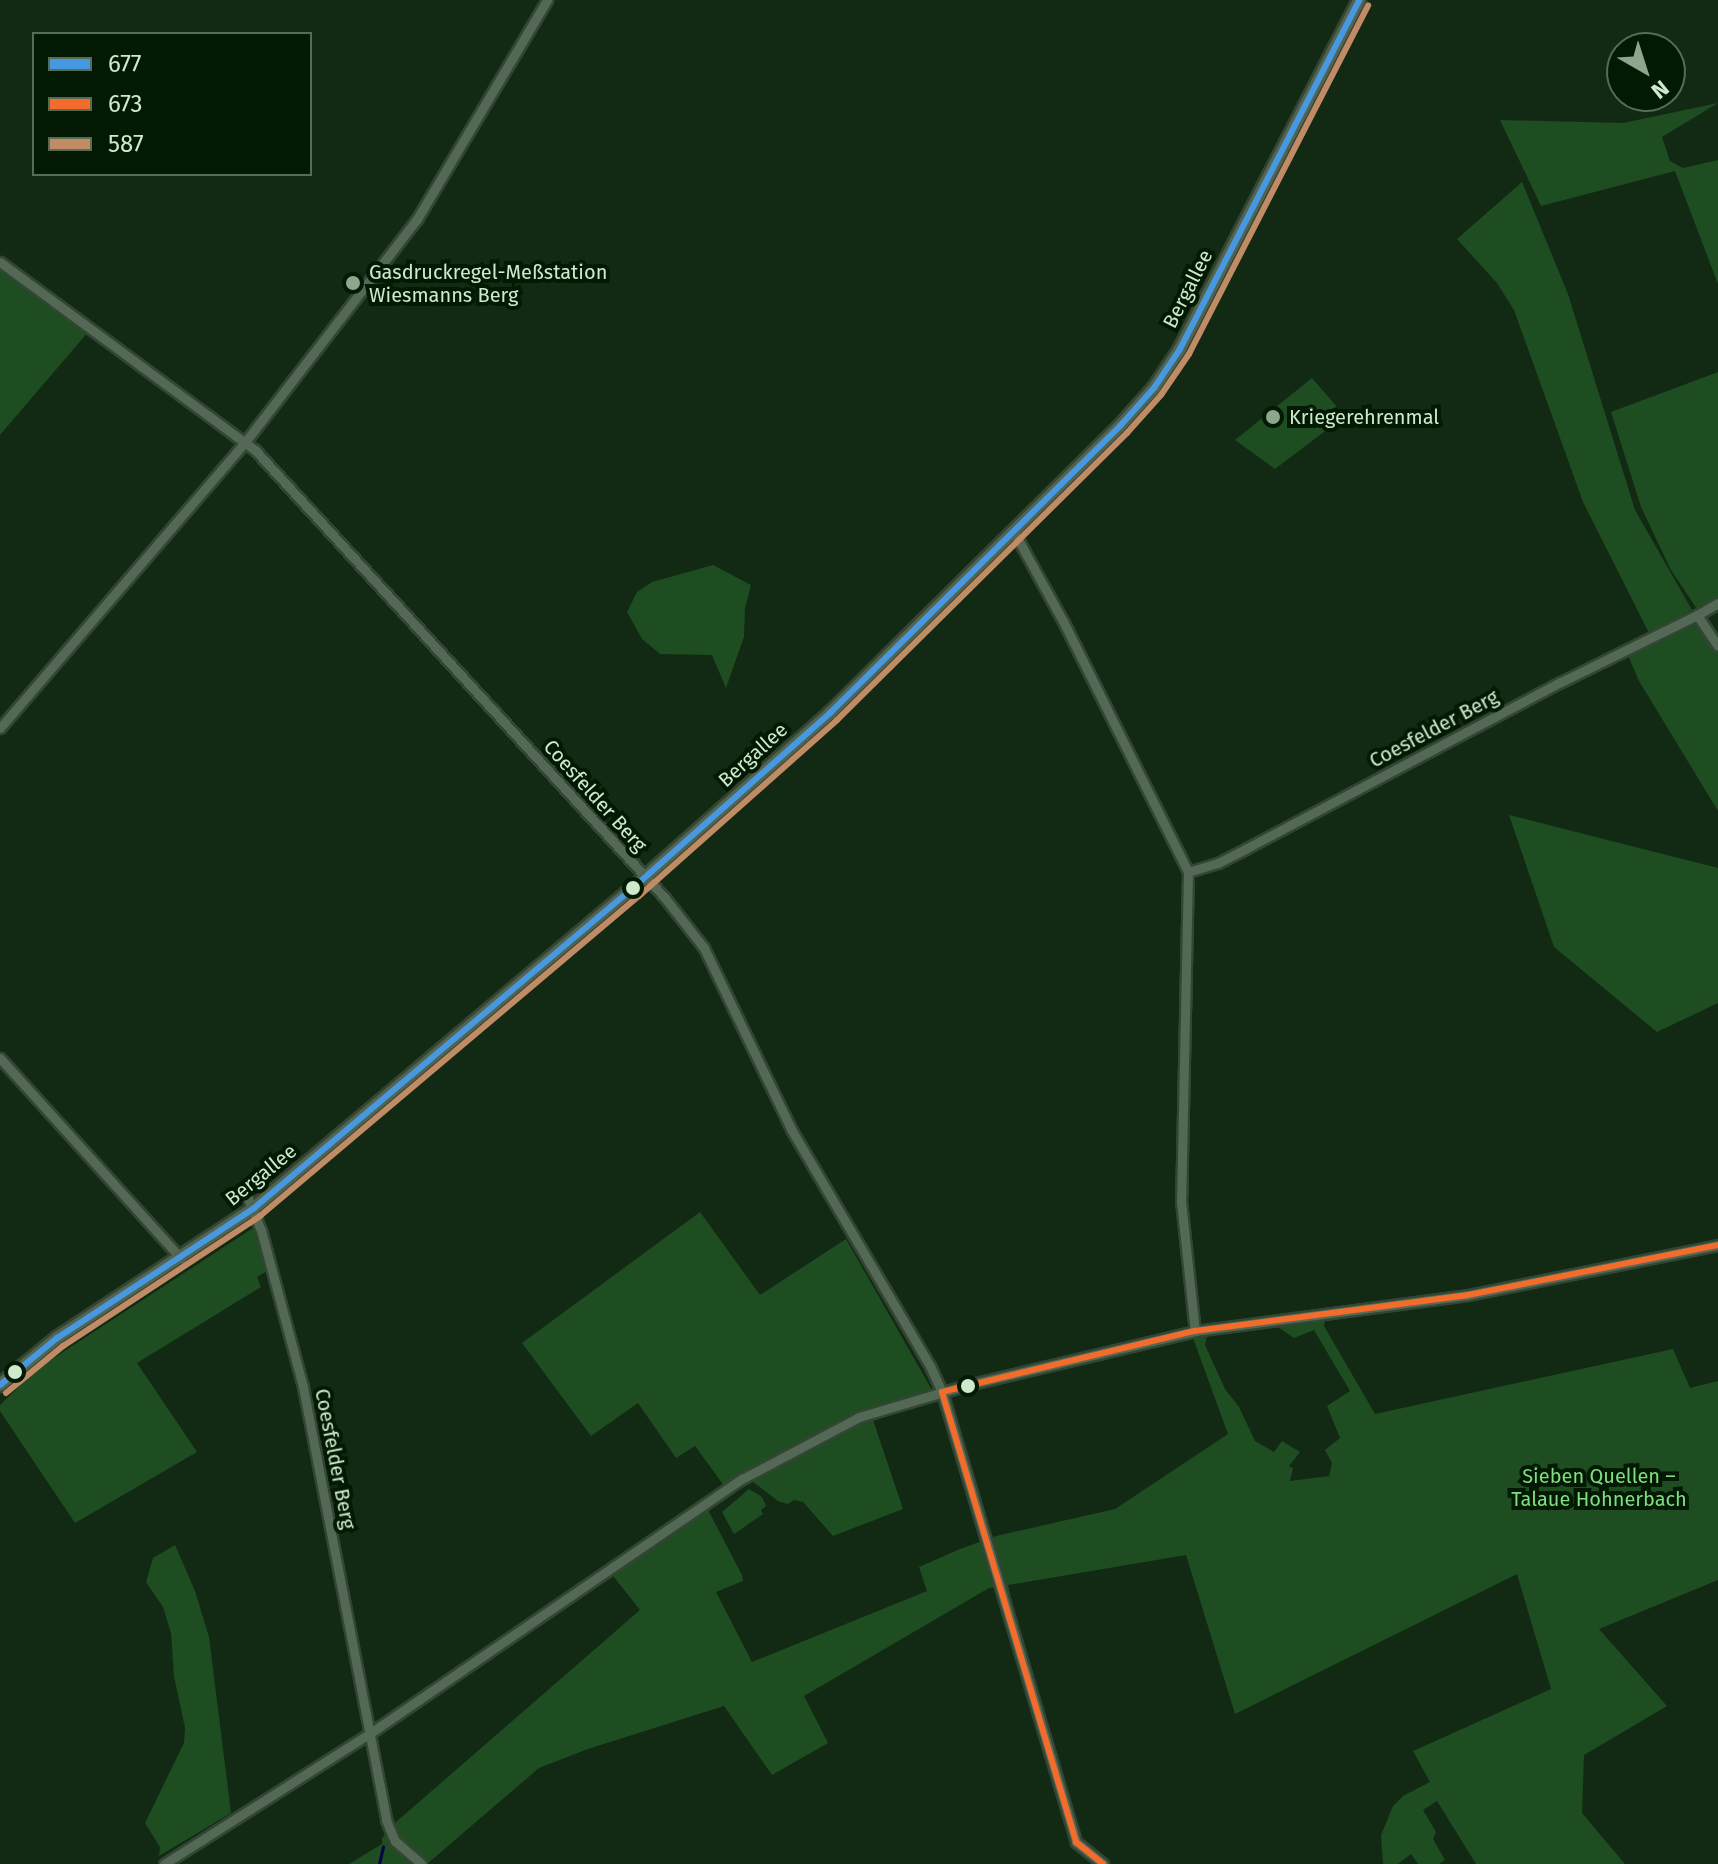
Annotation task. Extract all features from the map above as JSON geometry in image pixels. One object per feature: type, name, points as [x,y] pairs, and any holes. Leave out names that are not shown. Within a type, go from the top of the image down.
[{"type":"street","points":[[0,728],[246,441],[417,219],[547,0]]},
{"type":"street","name":"Bergallee","points":[[0,1385],[57,1338],[250,1202],[645,877],[830,713],[1120,426],[1163,376],[1359,0]]},
{"type":"street","name":"Coesfelder Berg","points":[[0,262],[246,441],[645,877],[704,948],[791,1129],[930,1366],[942,1392],[1076,1842],[1103,1864]]},
{"type":"street","points":[[1014,532],[1064,623],[1188,872],[1181,1201],[1195,1331]]},
{"type":"street","name":"Coesfelder Berg","points":[[1188,872],[1228,858],[1718,603]]},
{"type":"street","points":[[1697,615],[1718,646]]},
{"type":"street","points":[[0,1058],[177,1253]]},
{"type":"street","name":"Coesfelder Berg","points":[[250,1202],[303,1387],[386,1820],[395,1841],[421,1864]]},
{"type":"street","points":[[164,1864],[369,1734],[742,1479],[859,1417],[942,1392],[1195,1331],[1468,1295],[1718,1245]]},
{"type":"green space","points":[[1718,103],[1662,137],[1670,161],[1683,168],[1718,160],[1718,284],[1675,171],[1541,206],[1500,120],[1623,123]]},
{"type":"green space","points":[[1522,182],[1568,294],[1635,510],[1692,610],[1649,633],[1583,502],[1514,310],[1497,283],[1457,239]]},
{"type":"green space","points":[[0,267],[89,331],[0,435]]},
{"type":"green space","points":[[1718,372],[1718,597],[1697,609],[1671,570],[1641,507],[1611,412]]},
{"type":"green space","points":[[1312,378],[1345,416],[1275,469],[1235,440]]},
{"type":"green space","points":[[713,565],[751,585],[745,608],[744,637],[726,688],[712,655],[660,654],[642,639],[627,612],[637,592],[652,582]]},
{"type":"green space","points":[[1697,618],[1718,650],[1718,811],[1639,681],[1627,653]]},
{"type":"green space","points":[[1509,815],[1718,868],[1718,1003],[1657,1032],[1554,947]]},
{"type":"green space","points":[[700,1212],[760,1295],[846,1239],[932,1390],[854,1413],[725,1487],[695,1446],[676,1458],[638,1403],[591,1436],[522,1343]]},
{"type":"green space","points":[[253,1228],[267,1271],[257,1277],[261,1287],[137,1363],[197,1452],[75,1523],[0,1411],[0,1405],[37,1369]]},
{"type":"green space","name":"Sieben Quellen – Talaue Hohnerbach","points":[[1325,1319],[1324,1326],[1375,1414],[1673,1349],[1690,1388],[1718,1381],[1718,1580],[1599,1629],[1667,1706],[1584,1755],[1582,1813],[1625,1864],[1476,1864],[1437,1801],[1423,1810],[1436,1832],[1433,1839],[1445,1860],[1439,1864],[1418,1864],[1411,1854],[1398,1864],[1383,1864],[1381,1835],[1393,1806],[1403,1796],[1430,1782],[1413,1751],[1551,1689],[1517,1574],[1235,1714],[1186,1555],[1008,1585],[1029,1667],[1004,1586],[989,1588],[804,1696],[828,1743],[772,1775],[724,1706],[588,1749],[539,1768],[427,1864],[349,1864],[382,1844],[382,1838],[396,1822],[640,1610],[610,1572],[707,1508],[743,1581],[716,1592],[752,1662],[927,1591],[919,1567],[960,1549],[996,1536],[1115,1509],[1228,1434],[1193,1338],[1207,1336],[1205,1345],[1225,1389],[1239,1407],[1255,1441],[1274,1452],[1282,1441],[1300,1452],[1289,1466],[1293,1468],[1290,1481],[1329,1476],[1332,1463],[1325,1450],[1340,1438],[1327,1406],[1350,1391],[1314,1330],[1294,1338],[1278,1327]]},
{"type":"green space","points":[[872,1417],[903,1509],[833,1536],[803,1502],[794,1500],[788,1504],[778,1501],[753,1482],[753,1479],[856,1422]]},
{"type":"green space","points":[[749,1489],[762,1497],[766,1506],[761,1510],[763,1514],[734,1534],[722,1512]]},
{"type":"green space","points":[[175,1545],[195,1591],[209,1637],[231,1813],[159,1856],[160,1847],[145,1823],[184,1743],[185,1728],[174,1676],[171,1633],[163,1607],[146,1582],[153,1558]]},
{"type":"waterway","points":[[379,1864],[383,1846]]},
{"type":"transit line","name":"677","points":[[0,1385],[57,1338],[254,1208],[633,888],[830,713],[1120,426],[1154,388],[1180,349],[1359,0]]},
{"type":"transit line","name":"587","points":[[6,1393],[63,1346],[260,1216],[639,896],[837,720],[1127,433],[1161,395],[1189,354],[1368,5]]},
{"type":"transit line","name":"673","points":[[942,1392],[1195,1331],[1468,1295],[1718,1245]]},
{"type":"transit line","name":"673","points":[[942,1392],[1076,1842],[1103,1864]]},
{"type":"place","name":"Gasdruckregel-Meßstation Wiesmanns Berg","points":[[353,283]]},
{"type":"place","name":"Kriegerehrenmal","points":[[1273,417]]}]
